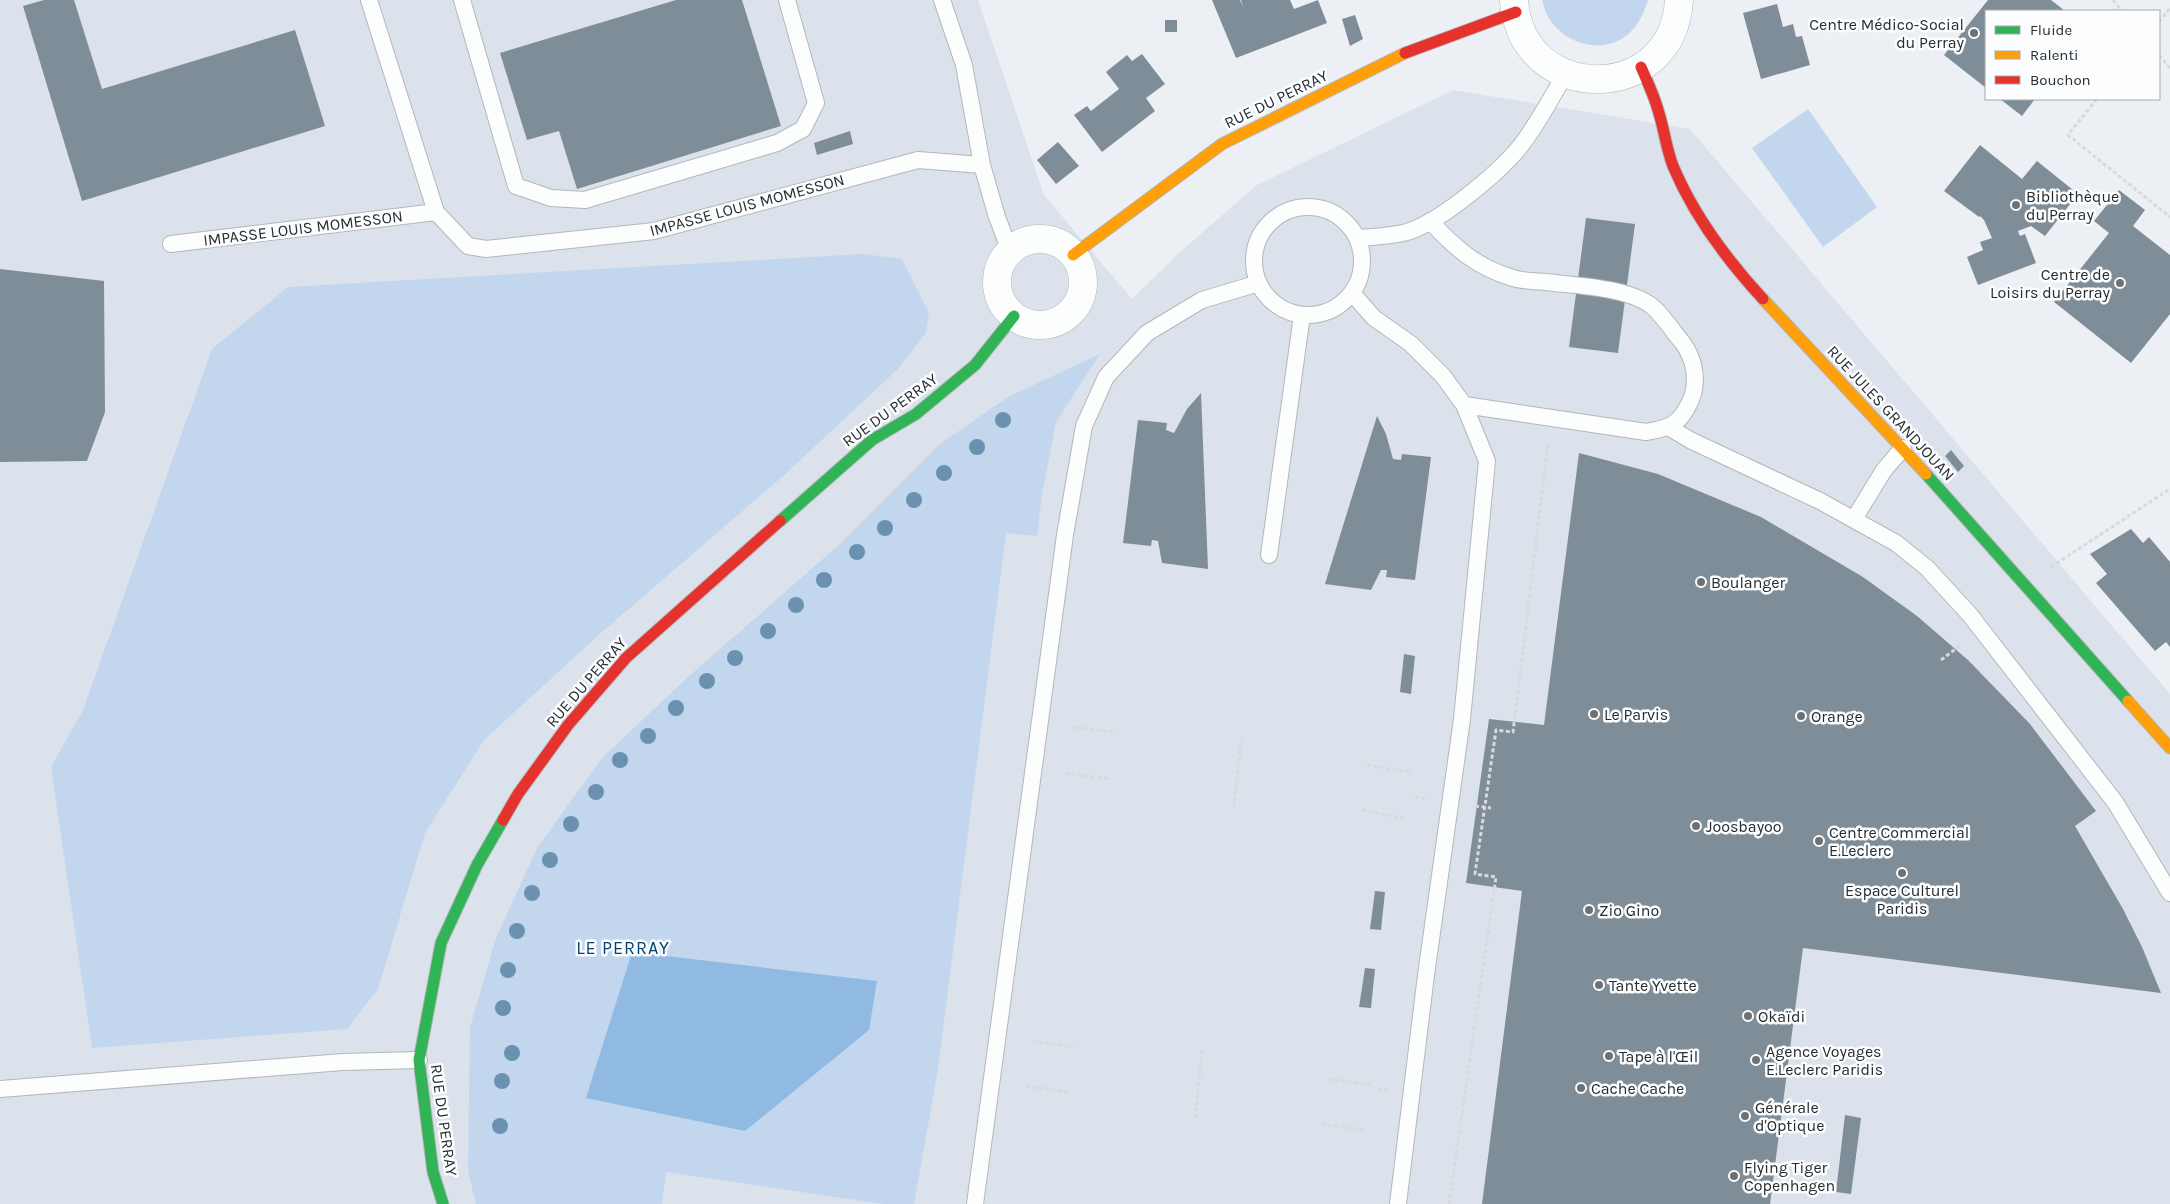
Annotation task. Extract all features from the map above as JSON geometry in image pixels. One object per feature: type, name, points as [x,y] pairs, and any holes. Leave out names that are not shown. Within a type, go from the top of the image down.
[{"type":"street","points":[[1515,6],[1523,34],[1532,49],[1548,64],[1565,74],[1584,79],[1607,80],[1625,75],[1641,67],[1657,54],[1667,41],[1677,18],[1679,0]]},
{"type":"street","name":"RUE DU PERRAY","points":[[1073,254],[1103,234],[1222,144],[1418,47],[1515,6]]},
{"type":"street","name":"RUE JULES GRANDJOUAN","points":[[1641,67],[1658,109],[1672,163],[1686,196],[1704,226],[1735,269],[1903,448],[2170,748]]},
{"type":"street","points":[[1035,239],[1050,240],[1063,245],[1073,254],[1080,266],[1083,280],[1081,294],[1075,306],[1065,317],[1053,323],[1039,325],[1026,323],[1014,316],[1004,305],[998,291],[997,277],[1001,262],[1010,251],[1022,242],[1035,239]]},
{"type":"street","name":"RUE DU PERRAY","points":[[443,1204],[433,1172],[419,1060],[441,943],[477,865],[509,810],[568,724],[626,658],[872,440],[916,414],[975,365],[1014,316]]},
{"type":"lane","name":"IMPASSE LOUIS MOMESSON","points":[[368,0],[436,212],[468,246],[486,249],[654,231],[918,160],[982,165]]},
{"type":"lane","points":[[462,0],[516,186],[551,198],[584,200],[777,143],[803,129],[816,103],[787,0]]},
{"type":"lane","points":[[942,0],[964,64],[982,165],[997,217],[1010,251]]},
{"type":"lane","points":[[1358,238],[1405,233],[1444,214],[1483,184],[1519,148],[1565,74]]},
{"type":"lane","points":[[1314,207],[1332,212],[1347,223],[1358,238],[1362,252],[1362,267],[1359,280],[1352,293],[1343,303],[1331,311],[1317,315],[1302,315],[1284,310],[1269,299],[1259,282],[1254,264],[1256,246],[1264,229],[1278,216],[1295,208],[1314,207]]},
{"type":"lane","name":"IMPASSE LOUIS MOMESSON","points":[[171,244],[436,212]]},
{"type":"lane","points":[[1430,221],[1454,247],[1473,260],[1514,279],[1631,294],[1655,308],[1688,349],[1696,373],[1693,395],[1684,415],[1670,428],[1646,432],[1464,405]]},
{"type":"lane","points":[[975,1204],[1064,536],[1084,426],[1106,377],[1147,333],[1202,300],[1259,282]]},
{"type":"lane","points":[[1352,293],[1374,318],[1411,344],[1443,376],[1464,405],[1487,461],[1462,718],[1398,1204]]},
{"type":"lane","points":[[1269,555],[1302,315]]},
{"type":"lane","points":[[1670,428],[1690,440],[1854,519],[1896,543],[1927,568],[1970,615],[2115,802],[2170,893]]},
{"type":"lane","points":[[1854,519],[1884,470],[1903,448]]},
{"type":"lane","points":[[0,1089],[343,1062],[419,1060]]},
{"type":"path","points":[[2112,0],[2121,10]]},
{"type":"path","points":[[2160,21],[2170,8]]},
{"type":"path","points":[[2160,56],[2170,68]]},
{"type":"path","points":[[2096,100],[2068,135],[2170,217]]},
{"type":"path","points":[[1449,1204],[1496,877],[1475,874],[1496,730],[1513,732],[1548,442]]},
{"type":"path","points":[[2025,584],[2170,489]]},
{"type":"path","points":[[1071,727],[1113,732]]},
{"type":"path","points":[[1234,807],[1241,740]]},
{"type":"path","points":[[1367,765],[1410,772]]},
{"type":"path","points":[[1065,773],[1108,779]]},
{"type":"path","points":[[1362,810],[1404,818]]},
{"type":"path","points":[[1032,1041],[1073,1047]]},
{"type":"path","points":[[1195,1118],[1202,1051]]},
{"type":"path","points":[[1328,1079],[1371,1085]]},
{"type":"path","points":[[1026,1086],[1068,1092]]},
{"type":"path","points":[[1321,1124],[1364,1130]]},
{"type":"shaded area","points":[[0,0],[978,0],[1044,195],[1132,299],[1179,253],[1257,185],[1453,90],[1690,129],[2170,694],[2170,1204],[0,1204]]},
{"type":"shaded area","points":[[1542,0],[1648,1],[1634,28],[1624,37],[1613,43],[1589,45],[1577,42],[1557,28],[1548,16]]},
{"type":"shaded area","points":[[1808,109],[1877,207],[1823,247],[1752,148]]},
{"type":"shaded area","points":[[863,254],[902,259],[929,313],[926,333],[898,369],[782,477],[602,632],[484,740],[425,833],[378,989],[347,1029],[92,1048],[51,767],[83,710],[212,349],[288,287]]},
{"type":"shaded area","points":[[1100,354],[1056,422],[1042,495],[1037,536],[1006,533],[938,1069],[914,1204],[883,1204],[666,1172],[662,1204],[476,1204],[468,1171],[470,1027],[496,938],[537,848],[602,758],[689,676],[841,543],[940,444],[1008,397]]},
{"type":"water","points":[[632,952],[877,981],[869,1030],[745,1131],[586,1098]]},
{"type":"building","points":[[44,0],[74,0],[102,89],[295,30],[325,126],[82,201],[23,6]]},
{"type":"building","points":[[676,0],[742,0],[781,126],[577,189],[559,131],[527,140],[500,53]]},
{"type":"building","points":[[1212,0],[1240,0],[1243,7],[1241,0],[1290,0],[1294,9],[1318,0],[1327,23],[1236,58]]},
{"type":"building","name":"Centre Médico-Social du Perray","points":[[1988,0],[2051,0],[2064,10],[1985,10],[1985,87],[1944,55]]},
{"type":"building","points":[[1777,4],[1783,27],[1793,24],[1796,37],[1802,36],[1810,65],[1761,79],[1743,13]]},
{"type":"building","points":[[1355,15],[1363,39],[1350,46],[1342,19]]},
{"type":"building","points":[[1165,20],[1177,20],[1177,32],[1165,32]]},
{"type":"building","points":[[1142,54],[1165,84],[1146,98],[1155,111],[1102,152],[1074,115],[1087,106],[1091,111],[1119,89],[1106,72],[1127,55],[1132,61]]},
{"type":"building","points":[[2001,100],[2034,100],[2022,116]]},
{"type":"building","points":[[850,131],[853,144],[817,155],[814,143]]},
{"type":"building","points":[[1058,142],[1079,166],[1056,184],[1037,160]]},
{"type":"building","name":"Bibliothèque du Perray","points":[[1980,145],[2022,179],[2037,161],[2078,194],[2045,236],[2031,226],[2018,231],[2020,236],[2025,234],[2036,263],[1978,285],[1967,257],[1983,250],[1980,242],[1992,238],[1984,220],[1980,216],[1944,191]]},
{"type":"building","name":"Centre de Loisirs du Perray","points":[[2119,190],[2145,210],[2133,226],[2170,255],[2170,314],[2131,363],[2054,302],[2109,233],[2094,221]]},
{"type":"building","points":[[1586,218],[1635,224],[1618,353],[1569,347]]},
{"type":"building","points":[[0,269],[104,281],[105,412],[87,461],[0,462]]},
{"type":"building","points":[[1201,393],[1208,569],[1162,563],[1158,541],[1152,540],[1151,546],[1123,543],[1138,420],[1167,423],[1166,430],[1174,433],[1187,409]]},
{"type":"building","points":[[1377,416],[1386,434],[1393,459],[1401,460],[1402,454],[1431,457],[1415,580],[1386,577],[1387,570],[1381,570],[1371,590],[1325,584]]},
{"type":"building","points":[[1951,450],[1964,466],[1958,472],[1945,456]]},
{"type":"building","name":"Centre Commercial E.Leclerc","points":[[1579,453],[1658,474],[1761,517],[1863,577],[1917,616],[1968,660],[2030,724],[2096,811],[2075,826],[2123,909],[2142,947],[2161,993],[1803,948],[1770,1204],[1482,1204],[1522,891],[1466,883],[1489,719],[1544,725]]},
{"type":"building","points":[[2131,529],[2143,543],[2149,537],[2170,562],[2170,647],[2166,642],[2155,651],[2096,583],[2107,574],[2090,554]]},
{"type":"building","points":[[1404,654],[1415,656],[1411,694],[1400,692]]},
{"type":"building","points":[[1375,891],[1385,892],[1381,930],[1370,929]]},
{"type":"building","points":[[1365,968],[1375,969],[1371,1008],[1359,1007]]},
{"type":"building","points":[[1845,1115],[1861,1118],[1851,1194],[1836,1192]]},
{"type":"traffic: fast","points":[[780,521],[872,440],[916,414],[975,365],[1014,316]]},
{"type":"traffic: fast","points":[[1926,474],[2128,701]]},
{"type":"traffic: fast","points":[[443,1204],[433,1172],[419,1060],[441,943],[477,865],[503,820]]},
{"type":"traffic: slow","points":[[1073,255],[1222,144],[1405,53]]},
{"type":"traffic: slow","points":[[1763,299],[1926,474]]},
{"type":"traffic: slow","points":[[2128,701],[2170,748]]},
{"type":"traffic: jam","points":[[1405,53],[1516,12]]},
{"type":"traffic: jam","points":[[1641,67],[1656,104],[1673,166],[1681,184],[1701,220],[1724,253],[1763,299]]},
{"type":"traffic: jam","points":[[503,820],[518,794],[568,725],[626,658],[780,521]]},
{"type":"place","name":"Centre Médico-Social du Perray","points":[[1974,33]]},
{"type":"place","name":"Bibliothèque du Perray","points":[[2016,205]]},
{"type":"place","name":"Centre de Loisirs du Perray","points":[[2120,283]]},
{"type":"place","name":"Boulanger","points":[[1701,582]]},
{"type":"place","name":"Le Parvis","points":[[1594,714]]},
{"type":"place","name":"Orange","points":[[1801,716]]},
{"type":"place","name":"Joosbayoo","points":[[1696,826]]},
{"type":"place","name":"Centre Commercial E.Leclerc","points":[[1819,841]]},
{"type":"place","name":"Espace Culturel Paridis","points":[[1902,873]]},
{"type":"place","name":"Zio Gino","points":[[1589,910]]},
{"type":"place","name":"Tante Yvette","points":[[1599,985]]},
{"type":"place","name":"Okaïdi","points":[[1748,1016]]},
{"type":"place","name":"Tape à l'Œil","points":[[1609,1056]]},
{"type":"place","name":"Agence Voyages E.Leclerc Paridis","points":[[1756,1060]]},
{"type":"place","name":"Cache Cache","points":[[1581,1088]]},
{"type":"place","name":"Générale d'Optique","points":[[1745,1116]]},
{"type":"place","name":"Flying Tiger Copenhagen","points":[[1734,1176]]},
{"type":"district","name":"LE PERRAY","points":[[623,948]]}]
